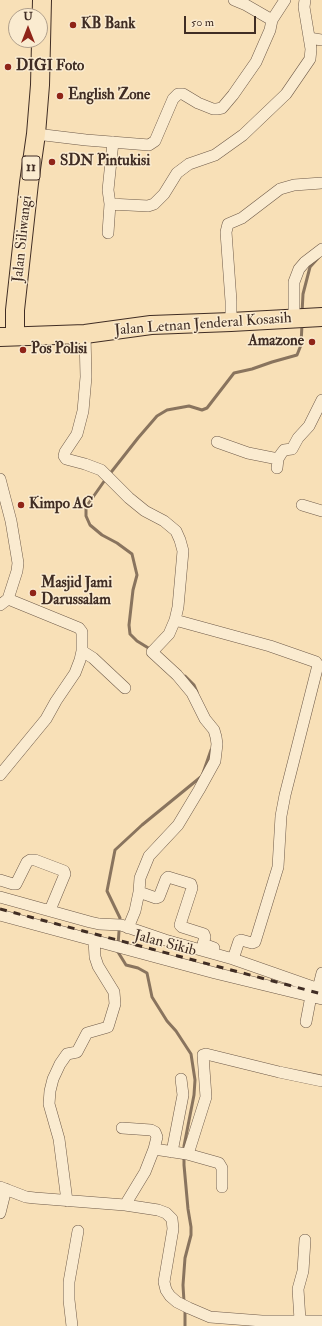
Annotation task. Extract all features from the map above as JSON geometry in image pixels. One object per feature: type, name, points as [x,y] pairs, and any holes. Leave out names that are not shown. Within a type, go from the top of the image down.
[{"type":"highway","name":"Jalan Siliwangi","points":[[42,0],[40,85],[36,134],[15,310],[7,336],[85,334]]},
{"type":"highway","name":"Jalan Letnan Jenderal Kosasih","points":[[85,334],[151,325],[322,317]]},
{"type":"street","points":[[234,0],[272,20]]},
{"type":"street","points":[[36,134],[147,145],[153,143],[173,99],[178,94],[183,94],[198,103],[213,109],[222,108],[256,62],[272,20],[285,0]]},
{"type":"street","points":[[110,204],[148,206],[154,204],[164,194],[177,173],[184,167],[214,155],[243,135],[286,94],[310,59],[311,49],[304,7],[305,0]]},
{"type":"street","points":[[309,38],[322,40]]},
{"type":"street","points":[[108,233],[110,204],[108,190],[113,142]]},
{"type":"street","points":[[231,322],[226,232],[228,224],[242,218],[280,190],[294,186],[322,183]]},
{"type":"street","points":[[294,319],[294,282],[299,269],[305,262],[322,249]]},
{"type":"street","points":[[85,334],[86,377],[83,411],[76,434],[64,456],[101,470],[129,498],[145,511],[164,521],[176,530],[183,551],[178,607],[175,620],[169,634],[153,650],[192,693],[204,720],[214,730],[217,744],[215,761],[184,817],[149,856],[140,878],[135,910],[125,926]]},
{"type":"street","points":[[217,442],[278,463],[284,450],[292,449],[298,438],[309,426],[322,400]]},
{"type":"street","points":[[0,478],[6,522],[18,563],[17,571],[4,602],[79,628],[82,632],[82,651],[75,673],[46,719],[0,775]]},
{"type":"street","points":[[302,505],[322,511]]},
{"type":"street","points":[[175,620],[270,646],[316,662],[318,665],[285,795],[281,816],[278,867],[255,942],[239,941],[233,959]]},
{"type":"street","points":[[82,651],[93,658],[125,688]]},
{"type":"street","points":[[0,880],[16,884],[27,862],[30,860],[35,860],[64,871],[65,874],[50,910]]},
{"type":"street","points":[[139,892],[159,898],[166,879],[170,877],[191,884],[192,888],[180,925],[204,934],[205,937],[203,944],[221,950]]},
{"type":"street","points":[[0,897],[90,922],[125,926],[165,940],[233,959],[318,993]]},
{"type":"street","name":"Jalan Sikib","points":[[0,915],[215,972],[318,993]]},
{"type":"street","points":[[67,1201],[59,1139],[49,1104],[50,1091],[52,1079],[67,1054],[77,1052],[86,1033],[108,1027],[115,1004],[114,992],[98,966],[95,957],[94,940]]},
{"type":"street","points":[[306,1022],[318,993],[322,973]]},
{"type":"street","points":[[181,1154],[206,1097],[203,1054],[279,1072],[322,1080]]},
{"type":"street","points":[[181,1079],[183,1095],[181,1154]]},
{"type":"street","points":[[122,1128],[150,1130],[155,1132],[156,1136],[154,1149],[145,1172],[125,1204]]},
{"type":"street","points":[[154,1149],[219,1163],[222,1165],[222,1187]]},
{"type":"street","points":[[0,1213],[3,1188],[31,1198],[125,1204],[158,1210],[166,1213],[172,1219],[173,1229],[164,1282],[166,1290],[177,1302],[210,1322],[322,1321]]},
{"type":"street","points":[[72,1326],[69,1300],[69,1282],[78,1231]]},
{"type":"street","points":[[300,1320],[298,1289],[302,1271],[305,1240]]},
{"type":"waterway","points":[[302,313],[303,294],[310,267],[319,257]]},
{"type":"waterway","points":[[150,649],[137,641],[130,634],[129,625],[133,590],[137,575],[132,554],[117,543],[102,535],[90,525],[86,516],[86,507],[105,480],[157,416],[167,410],[189,406],[202,410],[207,408],[234,373],[297,355],[301,345],[302,324]]},
{"type":"waterway","points":[[185,676],[194,685],[197,692]]},
{"type":"waterway","points":[[118,945],[120,918],[107,891],[115,850],[142,825],[202,776],[211,750]]},
{"type":"waterway","points":[[118,950],[126,965],[138,968],[147,973],[152,997],[191,1054],[195,1080],[194,1095],[184,1146],[184,1165],[191,1235],[185,1258],[183,1285],[184,1302]]},
{"type":"waterway","points":[[185,1310],[185,1326]]},
{"type":"railway","points":[[0,909],[322,994]]},
{"type":"place","name":"KB Bank","points":[[73,25]]},
{"type":"place","name":"DIGI Foto","points":[[8,67]]},
{"type":"place","name":"English Zone","points":[[60,96]]},
{"type":"place","name":"SDN Pintukisi","points":[[52,162]]},
{"type":"place","name":"Amazone","points":[[312,342]]},
{"type":"place","name":"Pos Polisi","points":[[23,350]]},
{"type":"place","name":"Kimpo AC","points":[[21,505]]},
{"type":"place","name":"Masjid Jami Darussalam","points":[[33,593]]}]
